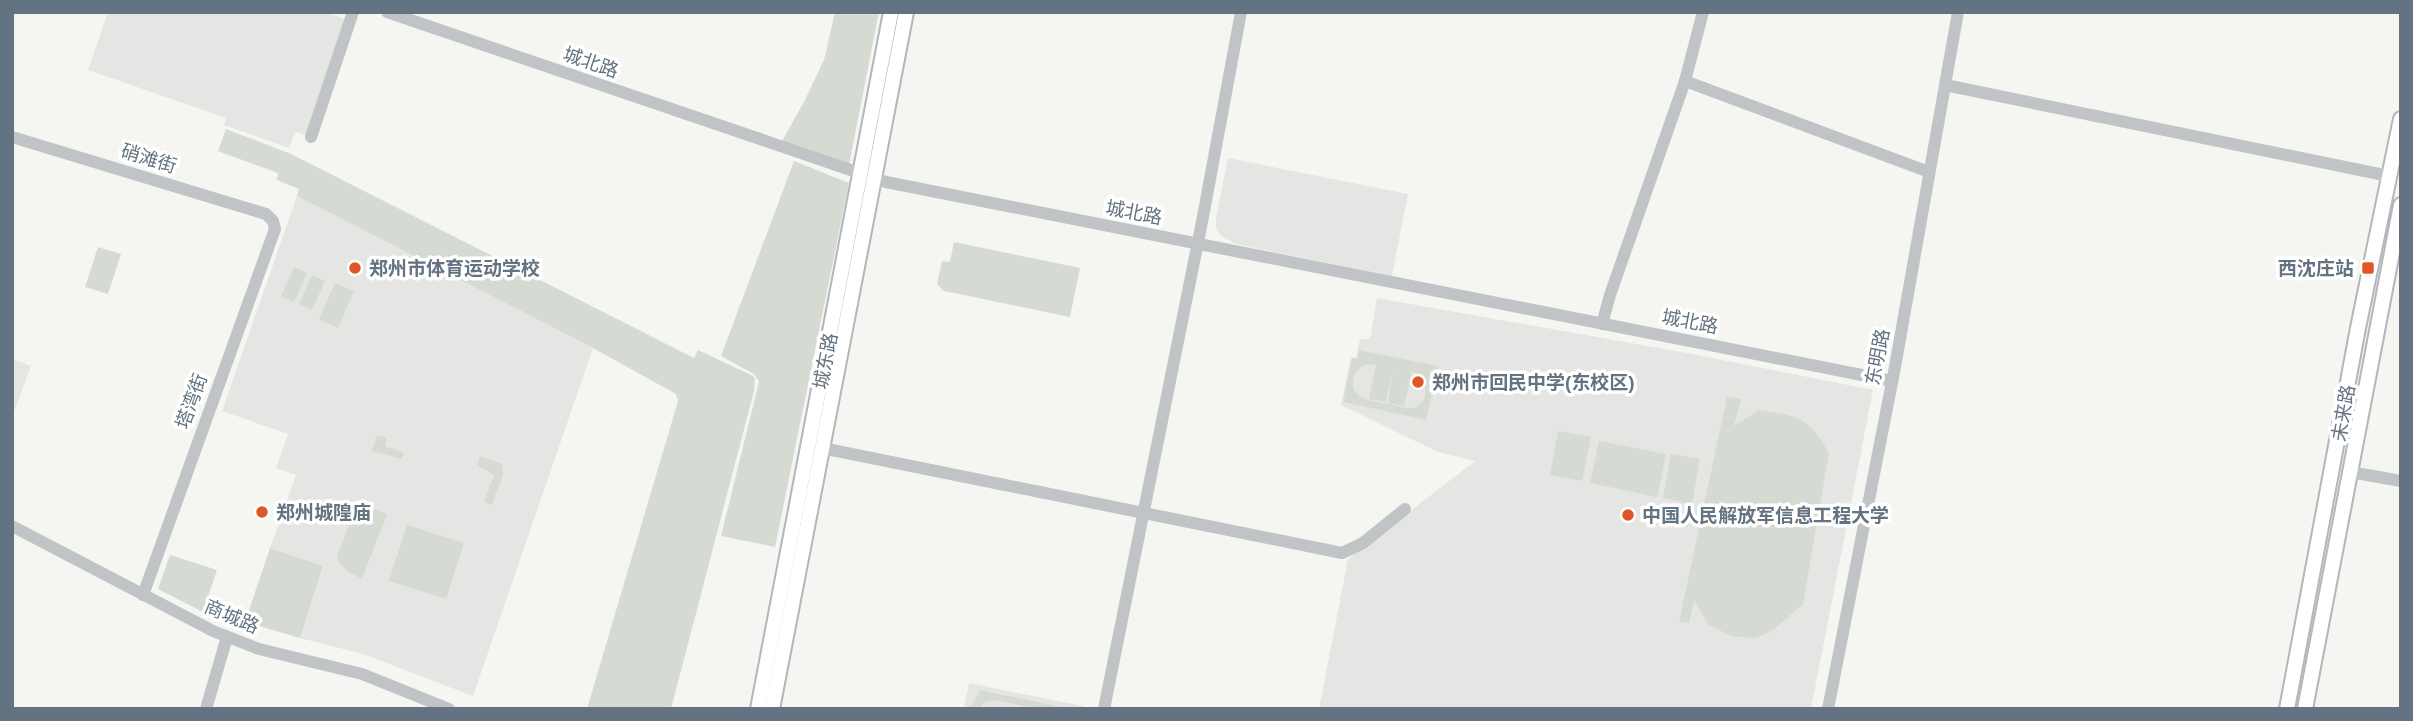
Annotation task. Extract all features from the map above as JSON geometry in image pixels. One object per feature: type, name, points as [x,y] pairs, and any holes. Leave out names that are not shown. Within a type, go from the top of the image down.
[{"type":"main road","name":"城东路","points":[[772,709],[822,448],[891,12]]},
{"type":"main road","name":"城东路","points":[[758,709],[867,177],[906,12]]},
{"type":"main road","name":"未来路","points":[[2287,709],[2401,118]]},
{"type":"main road","name":"未来路","points":[[2305,709],[2401,205]]},
{"type":"street","points":[[311,138],[353,12]]},
{"type":"street","name":"城北路","points":[[387,12],[867,177],[1892,381]]},
{"type":"street","points":[[1104,709],[1198,244],[1241,12]]},
{"type":"street","points":[[1602,324],[1685,80],[1703,12]]},
{"type":"street","name":"东明路","points":[[1828,709],[1892,381],[1958,12]]},
{"type":"street","points":[[1685,80],[1929,172]]},
{"type":"street","points":[[1945,85],[2389,176]]},
{"type":"street","name":"硝滩街","points":[[12,137],[266,214],[273,221]]},
{"type":"street","name":"塔湾街","points":[[143,594],[275,229],[273,221]]},
{"type":"street","points":[[822,448],[1342,553],[1363,543],[1405,509]]},
{"type":"street","points":[[2350,472],[2401,481]]},
{"type":"street","name":"商城路","points":[[12,526],[226,637],[259,649],[362,674],[449,709]]},
{"type":"street","points":[[206,709],[226,637]]},
{"type":"shaded area","points":[[108,12],[326,12],[346,19],[306,135],[295,132],[289,148],[224,125],[226,118],[88,70]]},
{"type":"shaded area","points":[[835,12],[879,12],[849,165],[782,141],[824,60]]},
{"type":"shaded area","points":[[226,129],[291,154],[694,358],[698,350],[755,378],[754,391],[671,709],[587,709],[678,401],[676,394],[593,348],[297,196],[299,189],[277,180],[278,173],[218,151]]},
{"type":"shaded area","points":[[1228,158],[1408,194],[1392,276],[1236,244],[1220,235],[1216,219]]},
{"type":"shaded area","points":[[794,161],[849,183],[775,547],[721,536],[759,382],[754,374],[721,356]]},
{"type":"shaded area","points":[[297,196],[593,348],[473,696],[363,654],[300,638],[323,566],[270,548],[296,475],[276,468],[288,434],[222,411]]},
{"type":"shaded area","points":[[954,242],[1080,268],[1070,317],[944,291],[937,284],[942,261],[950,262]]},
{"type":"shaded area","points":[[98,247],[121,254],[108,294],[85,287]]},
{"type":"shaded area","points":[[294,267],[307,273],[294,302],[281,296]]},
{"type":"shaded area","points":[[312,275],[325,281],[312,310],[299,304]]},
{"type":"shaded area","points":[[335,283],[354,291],[338,328],[319,319]]},
{"type":"shaded area","name":"中国人民解放军信息工程大学","points":[[1377,298],[1687,353],[1873,390],[1811,709],[1319,709],[1348,559],[1475,461],[1438,452],[1341,405],[1351,357],[1356,358],[1360,339],[1370,339]]},
{"type":"shaded area","points":[[1359,350],[1438,366],[1426,420],[1343,402],[1352,358],[1357,359]],"holes":[[[1367,364],[1376,365],[1369,399],[1386,402],[1393,369],[1388,403],[1404,406],[1412,372],[1418,375],[1424,384],[1426,390],[1422,402],[1418,406],[1407,408],[1371,401],[1360,396],[1353,387],[1355,375]]]},
{"type":"shaded area","points":[[12,359],[31,366],[12,417]]},
{"type":"shaded area","points":[[1727,397],[1741,399],[1734,426],[1759,410],[1784,414],[1808,425],[1829,453],[1803,604],[1772,631],[1755,638],[1731,636],[1709,625],[1694,600],[1689,623],[1679,622]]},
{"type":"shaded area","points":[[1558,431],[1591,437],[1582,481],[1550,475]]},
{"type":"shaded area","points":[[377,435],[387,438],[385,446],[404,453],[402,459],[372,451]]},
{"type":"shaded area","points":[[1599,441],[1666,454],[1657,497],[1590,483]]},
{"type":"shaded area","points":[[1671,454],[1700,459],[1692,504],[1663,498]]},
{"type":"shaded area","points":[[480,456],[502,464],[503,475],[492,505],[484,502],[494,475],[477,465]]},
{"type":"shaded area","points":[[357,503],[387,514],[362,579],[344,568],[337,557]]},
{"type":"shaded area","points":[[407,525],[464,543],[446,599],[389,581]]},
{"type":"shaded area","points":[[270,548],[323,566],[300,638],[245,622]]},
{"type":"shaded area","points":[[170,555],[217,570],[203,612],[158,589]]},
{"type":"shaded area","points":[[969,683],[1083,706],[1083,709],[964,709]]},
{"type":"shaded area","points":[[980,690],[1071,709],[1039,709],[994,700],[985,702],[978,709],[970,709]]},
{"type":"place","name":"郑州市体育运动学校","points":[[355,268]]},
{"type":"place","name":"西沈庄站","points":[[2368,268]]},
{"type":"place","name":"郑州市回民中学(东校区)","points":[[1418,382]]},
{"type":"place","name":"郑州城隍庙","points":[[262,512]]},
{"type":"place","name":"中国人民解放军信息工程大学","points":[[1628,515]]}]
